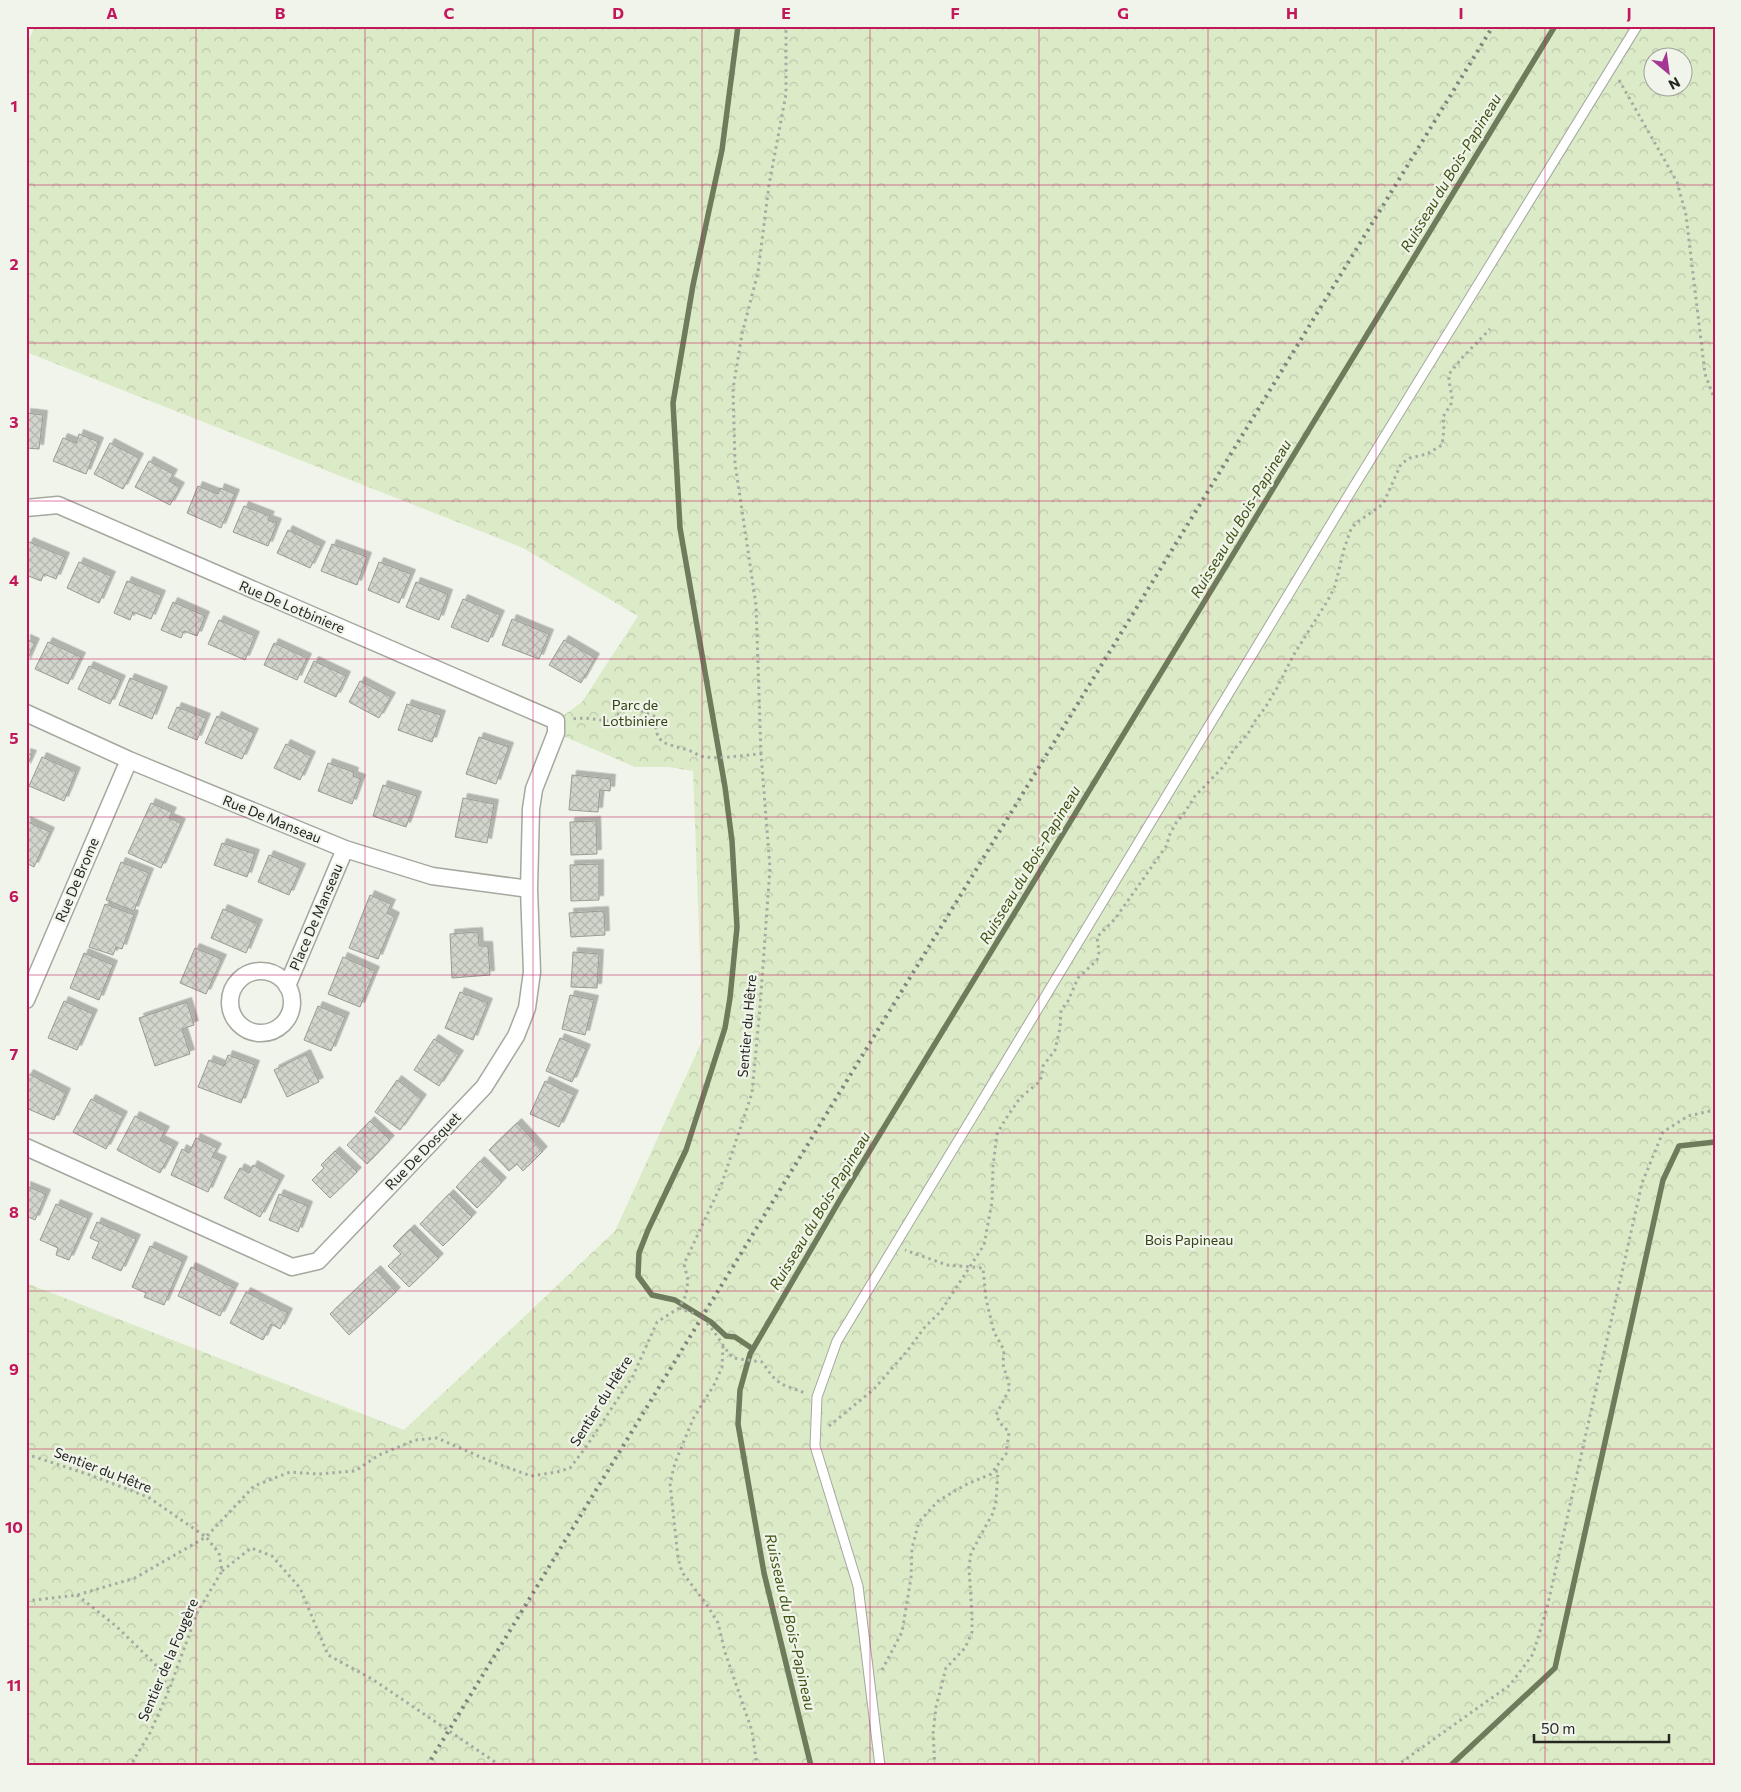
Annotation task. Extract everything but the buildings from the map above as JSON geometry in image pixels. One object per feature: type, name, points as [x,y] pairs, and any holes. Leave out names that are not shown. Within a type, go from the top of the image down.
[{"type":"street","name":"Rue De Lotbiniere","points":[[26,508],[58,505],[556,721]]},
{"type":"street","name":"Rue De Manseau","points":[[26,713],[129,760],[345,849],[432,876],[529,889]]},
{"type":"street","name":"Rue De Dosquet","points":[[26,1147],[292,1267],[318,1261],[484,1087],[516,1036],[527,1008],[532,972],[529,889],[530,809],[534,789],[556,733],[556,721]]},
{"type":"street","name":"Rue De Brome","points":[[26,1000],[129,760]]},
{"type":"street","name":"Place De Manseau","points":[[287,986],[345,849]]},
{"type":"lane","points":[[880,1766],[858,1586],[815,1446],[817,1397],[837,1341],[1348,496],[1637,26]]},
{"type":"path","name":"Sentier du Hêtre","points":[[26,1454],[148,1497],[206,1537],[254,1486],[290,1472],[318,1474],[355,1471],[379,1455],[415,1440],[437,1438],[531,1476],[557,1472],[570,1468],[633,1376],[658,1322],[679,1308],[686,1295],[688,1280],[684,1264],[722,1183],[752,1093],[760,1007],[770,868],[761,754],[756,605],[735,462],[733,389],[742,334],[758,272],[769,185],[786,94],[786,26]]},
{"type":"path","points":[[1612,67],[1678,182],[1686,215],[1705,374],[1715,400]]},
{"type":"path","points":[[815,1438],[874,1389],[941,1310],[971,1267],[984,1245],[988,1229],[997,1134],[1020,1098],[1042,1078],[1043,1066],[1055,1050],[1060,1028],[1061,1010],[1068,1001],[1078,978],[1097,960],[1099,952],[1098,937],[1115,918],[1167,845],[1173,829],[1195,796],[1224,766],[1265,708],[1293,656],[1335,586],[1344,549],[1356,523],[1383,504],[1401,464],[1410,458],[1427,454],[1442,445],[1443,417],[1451,404],[1452,397],[1449,374],[1490,329]]},
{"type":"path","points":[[556,721],[585,718],[608,721],[629,708],[637,709],[656,717],[655,730],[660,739],[670,745],[689,750],[705,758],[761,754]]},
{"type":"path","points":[[1396,1766],[1510,1686],[1533,1654],[1547,1608],[1642,1183],[1663,1132],[1688,1116],[1715,1110]]},
{"type":"path","points":[[895,1245],[947,1265],[983,1268],[986,1299],[994,1332],[1004,1350],[1003,1364],[1010,1388],[996,1415],[1000,1424],[1009,1432],[1006,1454],[992,1472]]},
{"type":"path","points":[[679,1308],[695,1314]]},
{"type":"path","points":[[706,1323],[715,1331],[722,1346],[733,1358],[762,1362],[772,1376],[781,1384],[817,1397]]},
{"type":"path","points":[[722,1346],[722,1367],[714,1386],[693,1419],[675,1463],[670,1483],[678,1558],[682,1572],[708,1605],[718,1623],[725,1652],[752,1730],[757,1766]]},
{"type":"path","points":[[868,1675],[880,1672],[902,1632],[911,1578],[912,1548],[919,1522],[938,1501],[965,1485],[992,1472],[998,1472],[993,1513],[971,1553],[969,1567],[972,1632],[965,1648],[946,1668],[936,1708],[933,1734],[935,1766]]},
{"type":"path","points":[[26,1602],[77,1594],[135,1578],[206,1537],[219,1553],[222,1571],[251,1548],[272,1556],[300,1588],[328,1655],[372,1679],[501,1766]]},
{"type":"path","name":"Sentier de la Fougère","points":[[130,1766],[150,1732],[169,1690],[197,1614],[222,1571]]},
{"type":"path","points":[[77,1594],[116,1626],[154,1664],[169,1690]]},
{"type":"green space","name":"Bois Papineau","points":[[35,26],[1715,26],[1715,1766],[26,1766],[26,1283],[404,1430],[615,1231],[703,1039],[693,771],[669,767],[635,767],[556,733],[556,721],[582,702],[638,616],[523,548],[26,352],[26,46]]},
{"type":"waterway","points":[[738,26],[722,150],[693,285],[673,403],[680,528],[725,787],[732,841],[737,927],[725,1028],[686,1150],[639,1253],[638,1276],[652,1295],[675,1300],[711,1322],[726,1336],[735,1337],[753,1349]]},
{"type":"waterway","name":"Ruisseau du Bois-Papineau","points":[[811,1766],[764,1573],[738,1424],[740,1390],[750,1354],[841,1198],[1555,26]]},
{"type":"waterway","points":[[1450,1766],[1555,1668],[1663,1180],[1679,1146],[1715,1142]]},
{"type":"railway","points":[[427,1766],[1493,26]]},
{"type":"park label","name":"Parc de Lotbiniere","points":[[635,714]]}]
